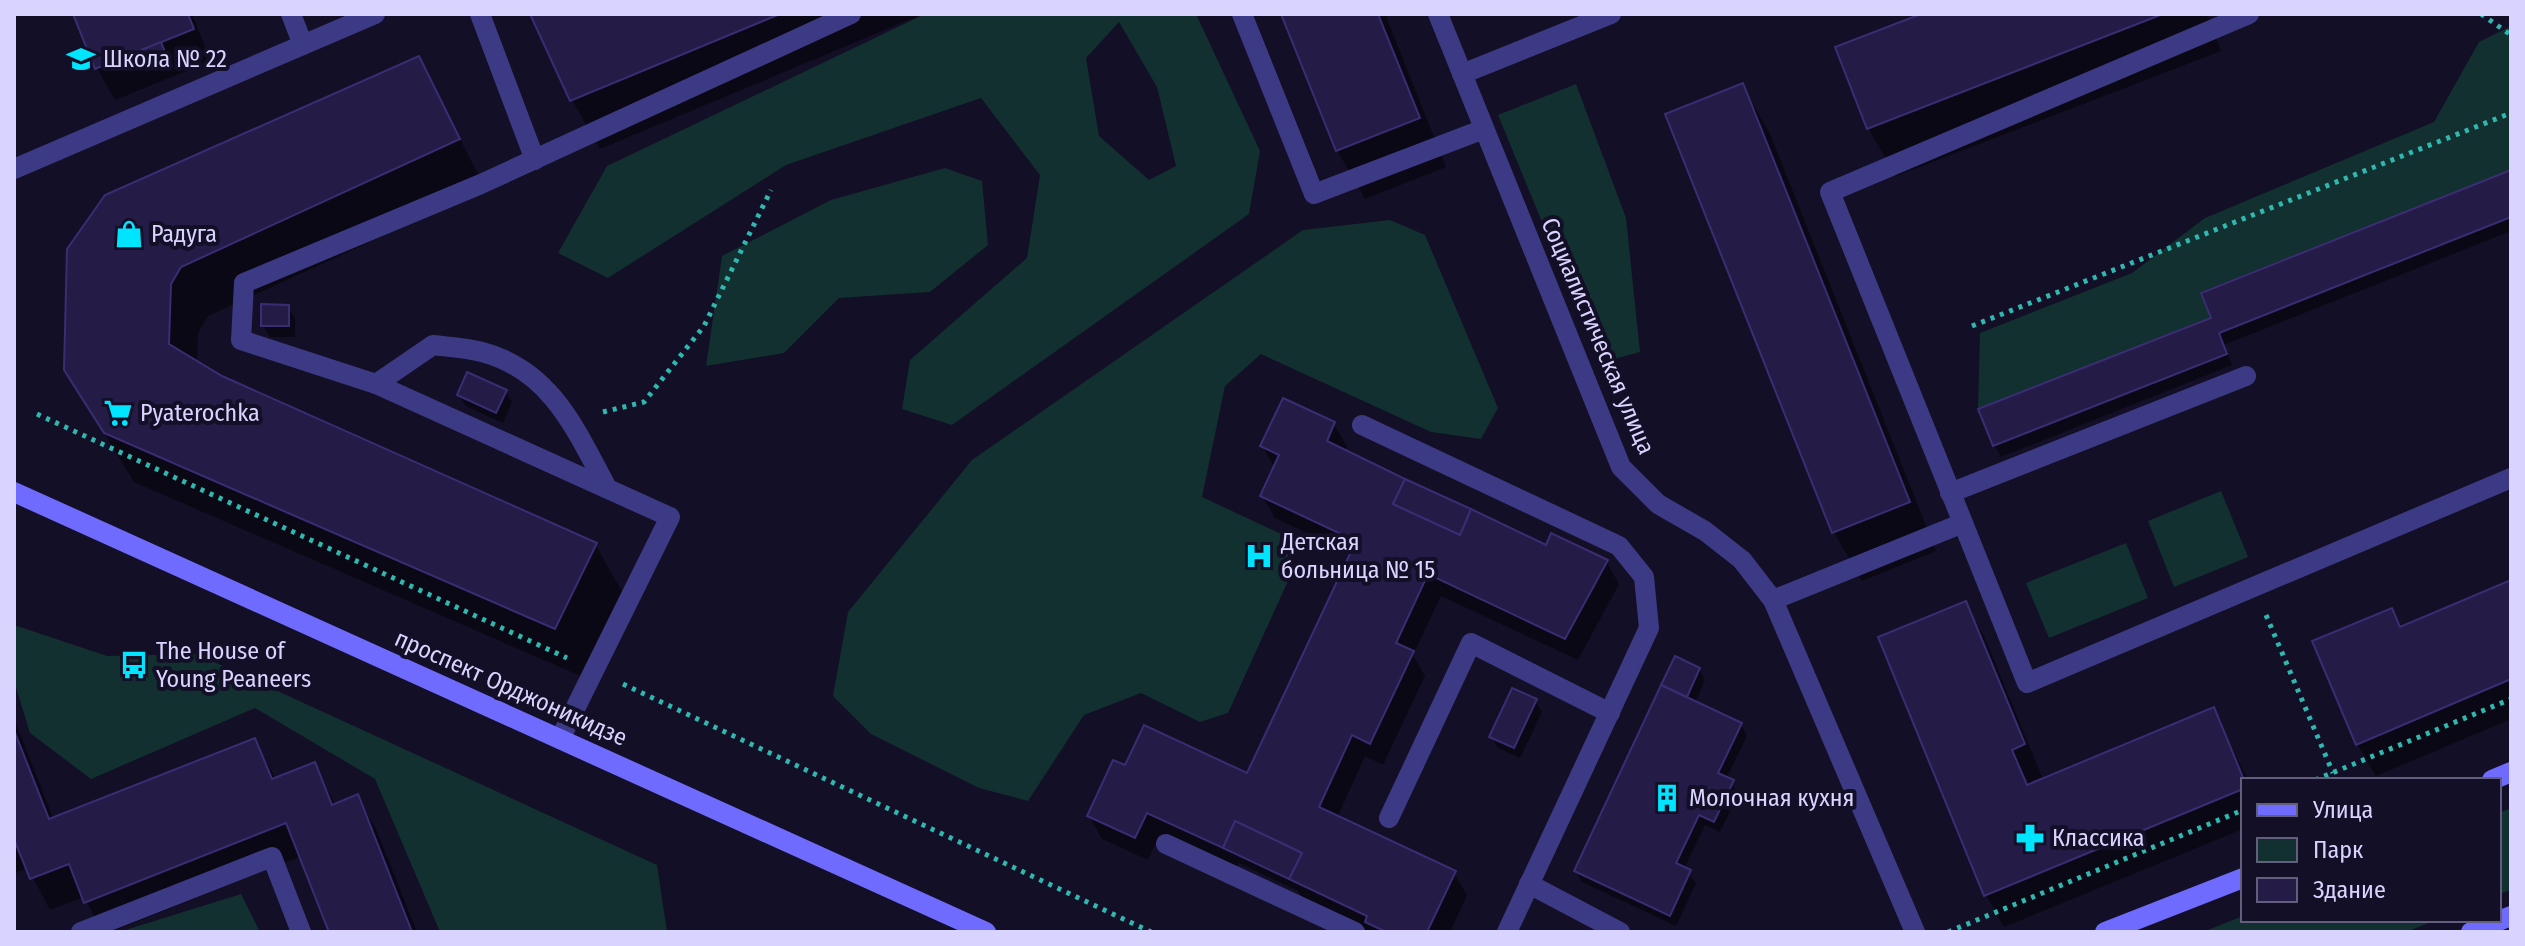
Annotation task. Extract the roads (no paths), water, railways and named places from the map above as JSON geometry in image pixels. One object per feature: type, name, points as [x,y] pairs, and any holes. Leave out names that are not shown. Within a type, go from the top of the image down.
[{"type":"street","points":[[291,14],[303,45]]},
{"type":"street","points":[[14,169],[375,14]]},
{"type":"street","points":[[480,14],[535,160]]},
{"type":"street","points":[[560,739],[670,517],[376,384],[241,340],[244,283],[535,160],[851,14]]},
{"type":"street","points":[[1242,14],[1314,194],[1484,129]]},
{"type":"street","name":"Социалистическая улица","points":[[1438,14],[1621,467],[1658,504],[1705,531],[1742,560],[1773,600],[1915,932]]},
{"type":"street","points":[[1462,74],[1611,14]]},
{"type":"street","points":[[2249,14],[1830,192],[2027,683],[2511,478]]},
{"type":"street","points":[[376,384],[433,345],[483,352],[532,374],[571,420],[607,488]]},
{"type":"street","points":[[1950,493],[2246,376]]},
{"type":"street","points":[[1362,425],[1619,546],[1644,577],[1649,628],[1507,932]]},
{"type":"street","name":"проспект Орджоникидзе","points":[[14,492],[986,932]]},
{"type":"street","points":[[1773,600],[1963,523]]},
{"type":"street","points":[[1389,818],[1471,643],[1610,713]]},
{"type":"street","points":[[1166,844],[1355,932]]},
{"type":"street","points":[[81,932],[272,857],[301,932]]},
{"type":"street","points":[[2105,932],[2241,879]]},
{"type":"street","points":[[1529,884],[1620,932]]},
{"type":"street","points":[[2471,932],[2496,922]]},
{"type":"place","name":"Школа № 22","points":[[81,59]]},
{"type":"place","name":"Радуга","points":[[129,234]]},
{"type":"place","name":"Pyaterochka","points":[[118,413]]},
{"type":"place","name":"Детская больница № 15","points":[[1259,556]]},
{"type":"place","name":"The House of Young Peaneers","points":[[134,665]]},
{"type":"place","name":"Молочная кухня","points":[[1667,798]]},
{"type":"place","name":"Классика","points":[[2030,838]]}]
